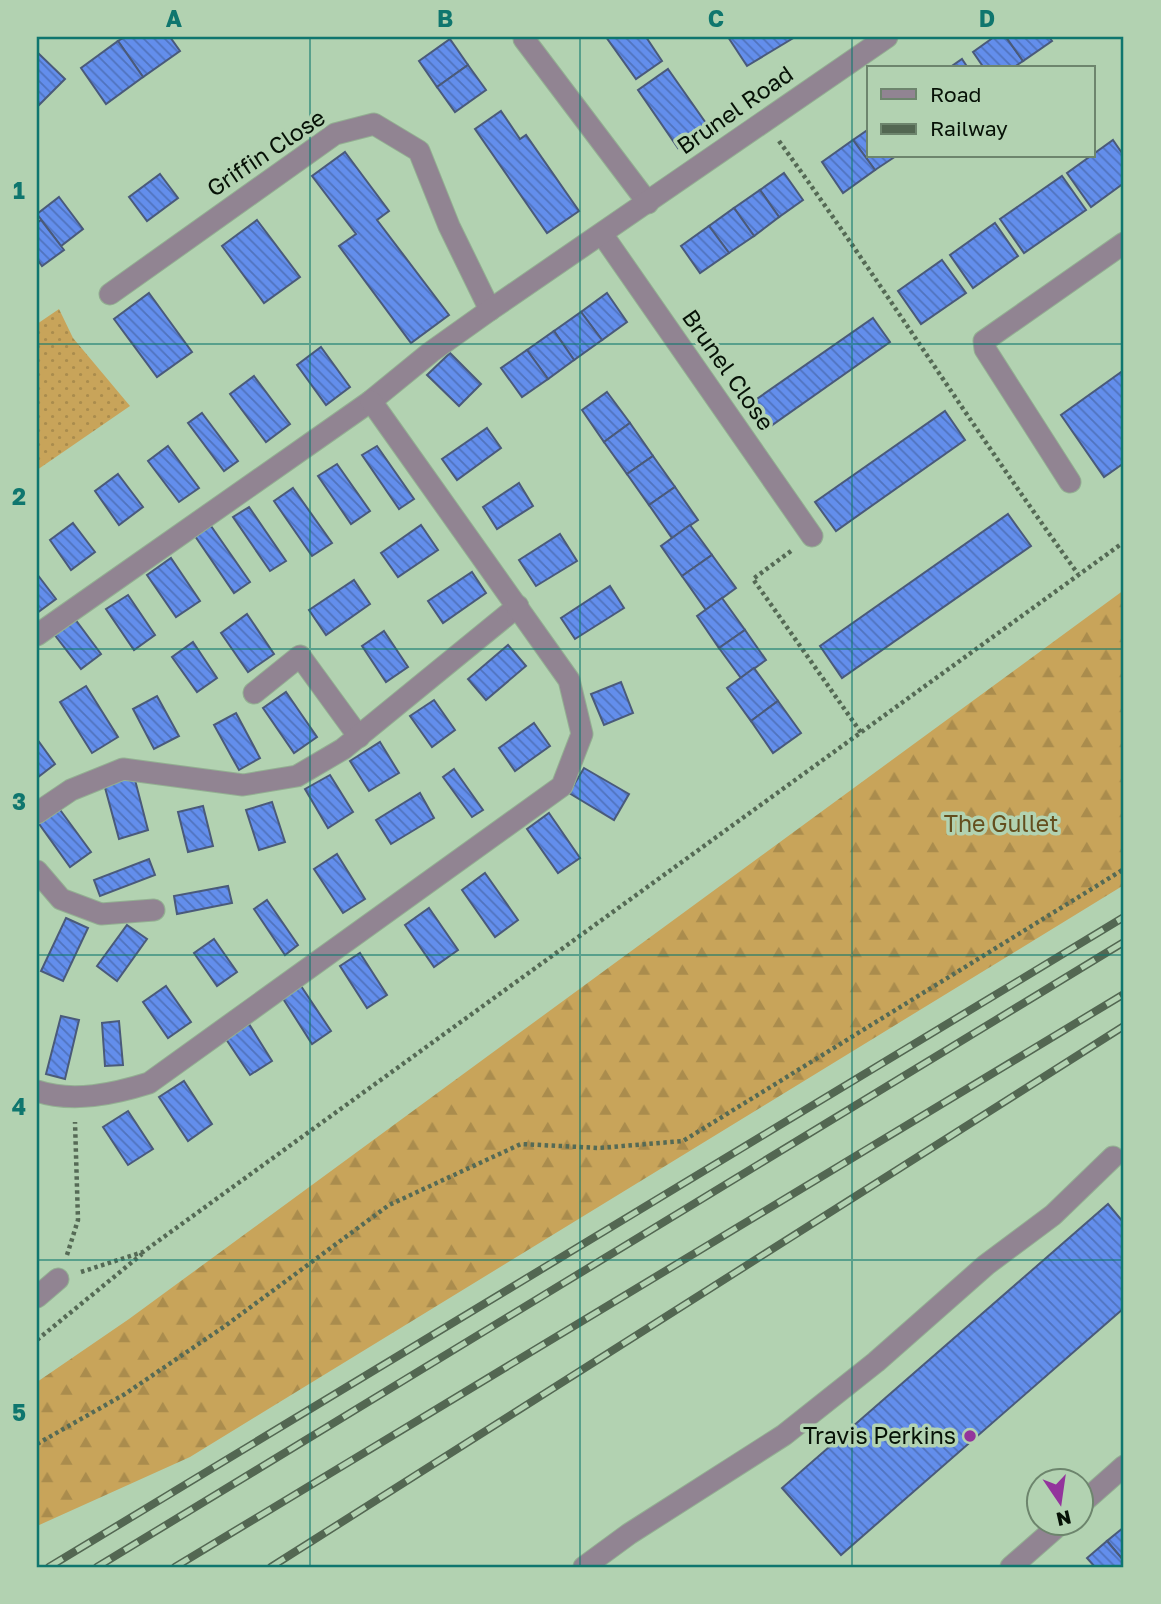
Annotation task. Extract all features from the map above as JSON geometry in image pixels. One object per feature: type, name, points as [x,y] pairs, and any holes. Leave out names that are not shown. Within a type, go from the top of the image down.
[{"type":"street","name":"Brunel Road","points":[[37,635],[371,401],[431,352],[490,310],[887,37]]},
{"type":"street","points":[[524,39],[648,203]]},
{"type":"street","name":"Griffin Close","points":[[110,294],[335,134],[374,124],[419,151],[449,226],[490,310]]},
{"type":"street","name":"Brunel Close","points":[[602,234],[812,536]]},
{"type":"street","points":[[1070,482],[985,349],[984,341],[1124,243]]},
{"type":"street","points":[[37,1091],[74,1097],[120,1092],[149,1083],[562,786],[582,733],[569,680],[371,401]]},
{"type":"street","points":[[37,813],[71,790],[123,769],[243,785],[297,776],[359,737],[518,606]]},
{"type":"street","points":[[254,692],[300,656],[359,737]]},
{"type":"street","points":[[37,871],[61,899],[101,914],[154,911]]},
{"type":"street","points":[[584,1567],[629,1534],[784,1435],[876,1362],[986,1265],[1054,1215],[1113,1157]]},
{"type":"street","points":[[37,1297],[58,1279]]},
{"type":"street","points":[[1094,1493],[1124,1466]]},
{"type":"street","points":[[1011,1567],[1044,1538]]},
{"type":"path","points":[[764,120],[849,239],[1078,574]]},
{"type":"path","points":[[812,536],[753,579],[862,734]]},
{"type":"path","points":[[37,1340],[143,1252],[1124,542]]},
{"type":"path","points":[[37,1444],[125,1394],[225,1326],[389,1205],[521,1144],[599,1148],[683,1141],[1124,869]]},
{"type":"path","points":[[58,1279],[78,1220],[74,1097]]},
{"type":"path","points":[[58,1279],[143,1252]]},
{"type":"green space","points":[[59,309],[73,338],[130,406],[37,470],[37,324]]},
{"type":"green space","name":"The Gullet","points":[[1124,590],[1124,885],[190,1457],[37,1526],[37,1382],[129,1319]]},
{"type":"building","points":[[125,37],[170,37],[180,51],[143,77],[118,41]]},
{"type":"building","points":[[606,37],[646,37],[662,61],[636,79]]},
{"type":"building","points":[[728,37],[795,37],[747,66]]},
{"type":"building","points":[[994,37],[1006,37],[1023,61],[1016,66],[983,66],[973,52]]},
{"type":"building","points":[[1006,37],[1049,37],[1052,41],[1023,61]]},
{"type":"building","points":[[450,39],[468,65],[437,87],[419,61]]},
{"type":"building","points":[[118,41],[143,77],[106,104],[81,68]]},
{"type":"building","points":[[37,52],[65,79],[37,107]]},
{"type":"building","points":[[962,59],[967,66],[952,66]]},
{"type":"building","points":[[468,65],[486,90],[455,112],[437,87]]},
{"type":"building","points":[[668,69],[708,126],[678,148],[638,90]]},
{"type":"building","points":[[501,111],[520,139],[526,135],[579,211],[547,233],[475,129]]},
{"type":"building","points":[[867,130],[867,158],[893,158],[875,170],[853,140]]},
{"type":"building","points":[[853,140],[875,170],[843,193],[822,162]]},
{"type":"building","points":[[1113,140],[1124,156],[1124,183],[1091,207],[1067,173],[1088,158],[1094,158],[1094,154]]},
{"type":"building","points":[[345,152],[389,211],[377,220],[449,315],[411,343],[339,246],[356,234],[312,176]]},
{"type":"building","points":[[784,173],[803,200],[779,217],[760,190]]},
{"type":"building","points":[[160,174],[178,198],[147,221],[129,197]]},
{"type":"building","points":[[1062,176],[1086,210],[1024,253],[1000,219]]},
{"type":"building","points":[[760,190],[779,217],[754,236],[734,208]]},
{"type":"building","points":[[59,197],[83,229],[61,246],[37,214]]},
{"type":"building","points":[[734,208],[754,236],[729,253],[709,226]]},
{"type":"building","points":[[41,220],[64,250],[42,266],[37,259],[37,223]]},
{"type":"building","points":[[257,220],[300,277],[264,303],[222,246]]},
{"type":"building","points":[[995,223],[1018,256],[973,288],[950,255]]},
{"type":"building","points":[[709,226],[729,253],[700,273],[681,246]]},
{"type":"building","points":[[942,260],[966,293],[921,324],[898,291]]},
{"type":"building","points":[[149,293],[192,352],[157,377],[114,319]]},
{"type":"building","points":[[607,293],[627,322],[602,340],[581,312]]},
{"type":"building","points":[[581,312],[602,340],[574,360],[554,331]]},
{"type":"building","points":[[873,318],[890,342],[768,428],[751,403]]},
{"type":"building","points":[[554,331],[574,360],[548,379],[527,350]]},
{"type":"building","points":[[321,347],[350,387],[326,405],[297,365]]},
{"type":"building","points":[[527,350],[548,379],[522,397],[501,368]]},
{"type":"building","points":[[450,353],[481,384],[459,406],[427,375]]},
{"type":"building","points":[[1124,370],[1124,463],[1104,477],[1061,415]]},
{"type":"building","points":[[254,376],[290,424],[266,442],[230,394]]},
{"type":"building","points":[[607,392],[630,423],[604,442],[582,410]]},
{"type":"building","points":[[945,411],[965,440],[836,531],[815,502]]},
{"type":"building","points":[[202,413],[238,461],[224,471],[188,423]]},
{"type":"building","points":[[630,423],[653,456],[627,474],[604,442]]},
{"type":"building","points":[[487,428],[501,448],[457,480],[442,459]]},
{"type":"building","points":[[168,446],[199,488],[179,502],[148,461]]},
{"type":"building","points":[[377,446],[414,499],[399,509],[362,455]]},
{"type":"building","points":[[653,456],[675,487],[649,505],[627,474]]},
{"type":"building","points":[[337,464],[370,511],[351,524],[318,476]]},
{"type":"building","points":[[118,474],[143,507],[119,525],[95,491]]},
{"type":"building","points":[[519,483],[533,506],[497,529],[483,507]]},
{"type":"building","points":[[675,487],[698,520],[672,538],[649,505]]},
{"type":"building","points":[[293,488],[332,543],[312,556],[274,501]]},
{"type":"building","points":[[249,507],[286,561],[270,571],[233,517]]},
{"type":"building","points":[[1008,514],[1031,546],[842,678],[820,646]]},
{"type":"building","points":[[73,523],[95,552],[71,570],[50,540]]},
{"type":"building","points":[[421,525],[438,550],[398,577],[381,553]]},
{"type":"building","points":[[690,525],[712,555],[682,576],[661,546]]},
{"type":"building","points":[[211,526],[250,582],[234,593],[195,536]]},
{"type":"building","points":[[560,534],[577,561],[536,586],[519,560]]},
{"type":"building","points":[[712,555],[736,588],[706,610],[682,576]]},
{"type":"building","points":[[171,558],[200,601],[176,617],[147,575]]},
{"type":"building","points":[[472,572],[486,593],[443,623],[428,601]]},
{"type":"building","points":[[37,574],[56,599],[37,613]]},
{"type":"building","points":[[354,580],[370,604],[326,635],[309,610]]},
{"type":"building","points":[[610,586],[624,608],[575,639],[561,618]]},
{"type":"building","points":[[128,595],[155,635],[134,650],[106,609]]},
{"type":"building","points":[[722,598],[745,630],[719,648],[697,616]]},
{"type":"building","points":[[247,614],[274,654],[248,672],[221,633]]},
{"type":"building","points":[[75,619],[101,654],[81,669],[54,634]]},
{"type":"building","points":[[745,630],[766,660],[741,678],[719,648]]},
{"type":"building","points":[[384,631],[408,667],[386,682],[362,646]]},
{"type":"building","points":[[193,642],[217,678],[197,692],[172,657]]},
{"type":"building","points":[[508,645],[526,666],[486,700],[468,679]]},
{"type":"building","points":[[754,668],[778,701],[751,721],[727,688]]},
{"type":"building","points":[[621,682],[633,713],[604,725],[591,694]]},
{"type":"building","points":[[86,686],[118,737],[92,753],[60,702]]},
{"type":"building","points":[[286,692],[317,737],[294,753],[263,708]]},
{"type":"building","points":[[157,696],[179,736],[154,749],[133,709]]},
{"type":"building","points":[[434,700],[455,730],[432,747],[410,716]]},
{"type":"building","points":[[778,701],[801,733],[773,753],[751,721]]},
{"type":"building","points":[[236,713],[260,758],[239,770],[214,725]]},
{"type":"building","points":[[534,723],[550,746],[515,771],[499,748]]},
{"type":"building","points":[[37,739],[55,764],[37,778]]},
{"type":"building","points":[[380,742],[399,773],[369,791],[350,761]]},
{"type":"building","points":[[584,768],[629,794],[614,820],[569,793]]},
{"type":"building","points":[[454,769],[483,810],[472,817],[443,777]]},
{"type":"building","points":[[330,775],[353,812],[328,828],[305,789]]},
{"type":"building","points":[[134,776],[148,830],[119,839],[104,784]]},
{"type":"building","points":[[420,793],[434,818],[391,844],[376,820]]},
{"type":"building","points":[[272,802],[285,842],[259,850],[246,810]]},
{"type":"building","points":[[203,806],[213,846],[188,852],[178,812]]},
{"type":"building","points":[[58,807],[91,852],[70,867],[37,821]]},
{"type":"building","points":[[549,813],[580,858],[558,873],[527,829]]},
{"type":"building","points":[[337,854],[365,899],[343,913],[314,869]]},
{"type":"building","points":[[149,859],[155,875],[100,896],[94,880]]},
{"type":"building","points":[[485,873],[518,920],[495,937],[462,890]]},
{"type":"building","points":[[228,886],[232,903],[177,914],[174,896]]},
{"type":"building","points":[[267,900],[298,945],[285,955],[254,909]]},
{"type":"building","points":[[429,908],[458,950],[434,967],[405,925]]},
{"type":"building","points":[[66,918],[88,928],[63,981],[41,971]]},
{"type":"building","points":[[127,925],[147,939],[117,981],[97,966]]},
{"type":"building","points":[[214,939],[237,972],[217,986],[194,953]]},
{"type":"building","points":[[360,953],[387,995],[367,1008],[340,966]]},
{"type":"building","points":[[166,986],[191,1022],[168,1038],[143,1002]]},
{"type":"building","points":[[301,986],[331,1031],[312,1044],[282,997]]},
{"type":"building","points":[[61,1016],[79,1020],[65,1079],[46,1074]]},
{"type":"building","points":[[119,1021],[123,1065],[105,1066],[102,1023]]},
{"type":"building","points":[[249,1024],[272,1061],[250,1075],[226,1039]]},
{"type":"building","points":[[184,1081],[212,1124],[188,1141],[159,1097]]},
{"type":"building","points":[[128,1111],[153,1149],[128,1165],[103,1127]]},
{"type":"building","points":[[1108,1204],[1124,1223],[1124,1308],[841,1555],[782,1488]]},
{"type":"building","points":[[1124,1527],[1124,1561],[1107,1541]]},
{"type":"building","points":[[1107,1541],[1124,1561],[1124,1567],[1095,1567],[1087,1558]]},
{"type":"railway","points":[[49,1567],[1124,917]]},
{"type":"railway","points":[[97,1567],[1124,942]]},
{"type":"railway","points":[[175,1567],[1124,994]]},
{"type":"railway","points":[[271,1567],[1124,1026]]},
{"type":"place","name":"Travis Perkins","points":[[970,1436]]}]
